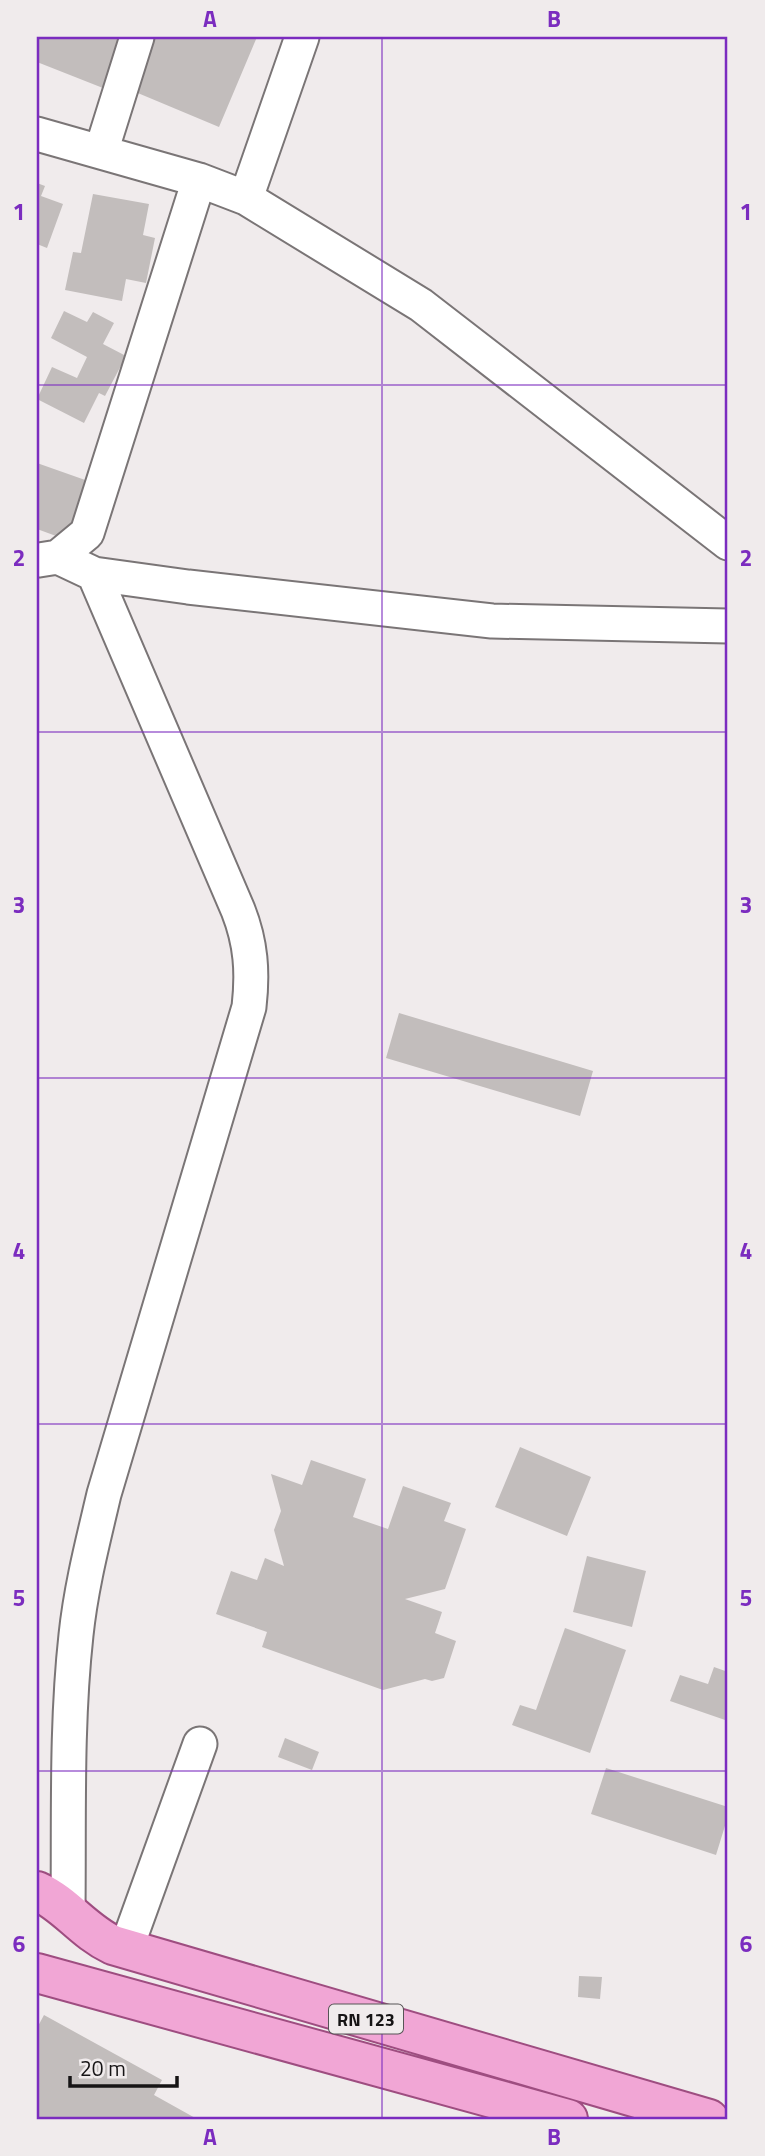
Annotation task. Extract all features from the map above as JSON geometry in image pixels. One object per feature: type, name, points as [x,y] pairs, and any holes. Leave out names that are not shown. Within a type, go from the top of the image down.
[{"type":"main road","name":"RN 123","points":[[37,1891],[54,1899],[99,1939],[126,1949],[709,2119]]},
{"type":"main road","points":[[41,1974],[57,1958],[65,1939],[68,1912]]},
{"type":"main road","name":"RN 123","points":[[41,1974],[568,2119]]},
{"type":"street","points":[[100,152],[137,37]]},
{"type":"street","points":[[246,198],[302,37]]},
{"type":"street","points":[[37,134],[199,180],[246,198],[421,306],[728,543]]},
{"type":"street","points":[[47,559],[87,533],[199,180]]},
{"type":"street","points":[[47,559],[93,574],[492,621],[728,626]]},
{"type":"street","points":[[68,1912],[70,1704],[76,1633],[88,1563],[104,1494],[249,1007],[252,982],[247,933],[93,574]]},
{"type":"street","points":[[126,1949],[200,1744]]},
{"type":"building","points":[[37,37],[128,37],[108,90],[37,62]]},
{"type":"building","points":[[156,37],[257,37],[219,127],[133,91]]},
{"type":"building","points":[[37,183],[45,186],[41,196],[63,204],[47,248],[37,244]]},
{"type":"building","points":[[93,194],[149,204],[143,235],[155,238],[146,283],[126,279],[122,301],[65,290],[73,252],[81,253]]},
{"type":"building","points":[[64,311],[87,322],[93,312],[114,323],[103,344],[126,356],[105,396],[99,393],[84,423],[37,399],[52,367],[77,378],[87,357],[51,338]]},
{"type":"building","points":[[37,463],[88,481],[67,540],[37,529]]},
{"type":"building","points":[[399,1013],[593,1071],[580,1116],[386,1058]]},
{"type":"building","points":[[520,1447],[591,1477],[567,1536],[495,1507]]},
{"type":"building","points":[[311,1460],[366,1479],[353,1517],[388,1529],[403,1486],[451,1503],[444,1521],[466,1529],[445,1589],[405,1599],[442,1612],[435,1633],[456,1641],[444,1678],[432,1681],[425,1679],[383,1690],[262,1647],[267,1632],[216,1614],[231,1571],[257,1580],[265,1558],[284,1566],[274,1530],[281,1511],[271,1474],[302,1485]]},
{"type":"building","points":[[587,1556],[646,1571],[632,1627],[573,1612]]},
{"type":"building","points":[[565,1628],[626,1650],[590,1753],[512,1725],[520,1705],[536,1710]]},
{"type":"building","points":[[714,1667],[728,1672],[728,1721],[670,1701],[680,1675],[708,1684]]},
{"type":"building","points":[[285,1738],[319,1752],[312,1770],[278,1757]]},
{"type":"building","points":[[606,1768],[728,1807],[728,1816],[716,1855],[591,1814]]},
{"type":"building","points":[[579,1976],[602,1977],[600,1999],[578,1997]]},
{"type":"building","points":[[44,2015],[162,2080],[154,2095],[197,2119],[37,2119],[37,2028]]}]
